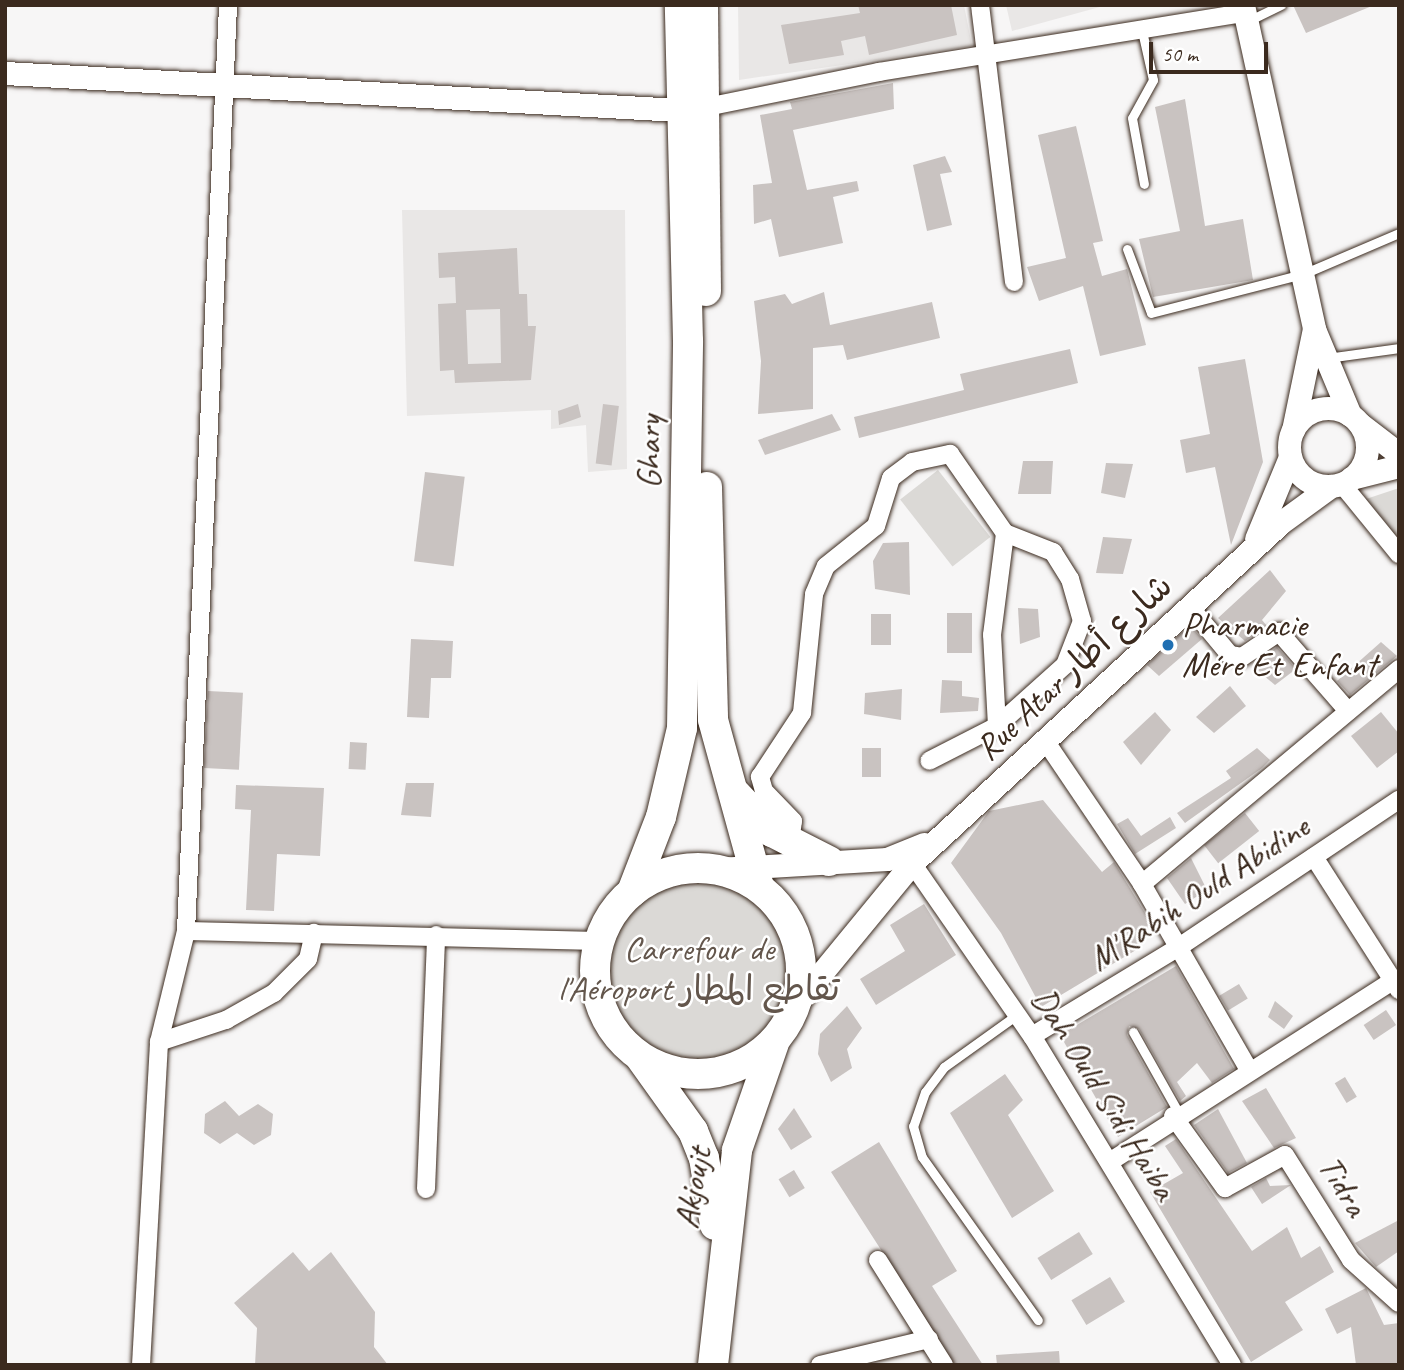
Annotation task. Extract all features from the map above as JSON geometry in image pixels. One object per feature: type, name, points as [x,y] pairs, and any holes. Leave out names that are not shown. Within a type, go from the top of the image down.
[{"type":"highway","name":"Ghary","points":[[680,5],[692,110],[710,683],[724,777],[756,876]]},
{"type":"highway","name":"Ghary","points":[[692,110],[704,5]]},
{"type":"highway","name":"Ghary","points":[[632,892],[661,817],[682,728],[698,341]]},
{"type":"highway","points":[[724,777],[750,813],[790,842],[829,861]]},
{"type":"highway","points":[[718,869],[756,876],[797,939],[797,1003],[776,1039],[722,1072],[679,1073],[640,1057],[603,1012],[595,967],[599,941],[632,892],[673,871],[718,869]]},
{"type":"highway","name":"Akjoujt","points":[[720,1260],[741,1137],[776,1039]]},
{"type":"highway","name":"Akjoujt","points":[[640,1057],[704,1158],[720,1260]]},
{"type":"highway","points":[[713,1365],[720,1260]]},
{"type":"street","points":[[141,1365],[159,1042],[186,931],[228,5]]},
{"type":"street","points":[[979,5],[990,56],[1014,282]]},
{"type":"street","points":[[5,73],[692,110],[990,56],[1244,14],[1314,328],[1325,358],[1355,419],[1367,453],[1341,482]]},
{"type":"street","points":[[1314,328],[1290,457],[1306,479],[1341,482],[1399,466]]},
{"type":"street","points":[[1293,430],[1312,411],[1355,419],[1399,454]]},
{"type":"street","points":[[790,842],[793,821],[764,791],[760,777],[802,713],[814,594],[826,566],[876,526],[891,478],[912,462],[950,454],[1005,533],[1052,552],[1070,579],[1082,621],[1065,665],[997,726],[929,761]]},
{"type":"street","name":"Rue Atar شارع أطار","points":[[1247,554],[1290,457]]},
{"type":"street","points":[[1341,482],[1399,554]]},
{"type":"street","name":"Rue Atar شارع أطار","points":[[797,1003],[912,863],[949,832],[1044,739],[1247,554],[1341,482]]},
{"type":"street","points":[[997,726],[992,635],[1005,533]]},
{"type":"street","points":[[1190,607],[1230,655],[1242,657],[1279,632],[1348,711]]},
{"type":"street","points":[[1142,884],[1399,669]]},
{"type":"street","points":[[1044,739],[1142,884],[1248,1068]]},
{"type":"street","name":"M'Rabih Ould Abidine","points":[[1032,1036],[1179,947],[1399,800]]},
{"type":"street","name":"Rue Atar شارع أطار","points":[[756,876],[829,861],[887,859],[949,832]]},
{"type":"street","points":[[1111,1161],[1175,1114],[1248,1068],[1396,985],[1314,857]]},
{"type":"street","name":"Dah Ould Sidi Haiba","points":[[912,863],[1018,1014],[1111,1161],[1232,1365]]},
{"type":"street","points":[[186,931],[599,941]]},
{"type":"street","points":[[159,1042],[226,1020],[274,993],[308,959],[314,933]]},
{"type":"street","points":[[426,1189],[436,935]]},
{"type":"street","name":"Tidra","points":[[1175,1114],[1225,1188],[1285,1155],[1351,1260],[1399,1303]]},
{"type":"street","points":[[878,1260],[944,1365]]},
{"type":"street","points":[[820,1365],[929,1339]]},
{"type":"lane","points":[[1244,14],[1281,5]]},
{"type":"lane","points":[[1142,31],[1153,80],[1132,118],[1144,184]]},
{"type":"lane","points":[[1127,249],[1151,313],[1303,274],[1399,233]]},
{"type":"lane","points":[[1325,358],[1399,348]]},
{"type":"lane","points":[[1018,1014],[944,1067],[925,1092],[913,1126],[922,1157],[1038,1320]]},
{"type":"lane","points":[[1133,1032],[1175,1114]]},
{"type":"shaded area","points":[[738,5],[964,5],[972,46],[739,80]]},
{"type":"shaded area","points":[[1006,5],[1107,5],[1012,31]]},
{"type":"shaded area","points":[[402,210],[625,210],[627,469],[588,472],[586,425],[551,429],[551,410],[407,416]]},
{"type":"green space","points":[[938,470],[990,537],[953,567],[900,500]]},
{"type":"green space","points":[[1399,488],[1399,549],[1365,513],[1366,499]]},
{"type":"green space","name":"Carrefour de l'Aéroport تقاطع المطار","points":[[700,875],[718,876],[736,882],[767,902],[787,933],[793,951],[793,987],[787,1005],[767,1036],[736,1056],[718,1062],[700,1063],[682,1062],[664,1056],[633,1036],[613,1005],[607,987],[606,969],[607,951],[613,933],[633,902],[664,882],[682,876]]},
{"type":"building","points":[[858,5],[951,5],[957,35],[869,55],[865,36],[841,41],[844,55],[789,64],[781,25],[860,13]]},
{"type":"building","points":[[1293,5],[1372,5],[1372,6],[1306,33]]},
{"type":"building","points":[[893,83],[894,109],[793,130],[807,190],[857,181],[859,191],[833,197],[843,243],[779,257],[771,219],[754,224],[753,185],[772,183],[760,115],[792,109],[790,102]]},
{"type":"building","points":[[1185,99],[1205,226],[1243,219],[1253,280],[1153,297],[1139,239],[1180,231],[1155,107]]},
{"type":"building","points":[[1076,126],[1103,241],[1093,243],[1102,276],[1127,269],[1146,345],[1100,356],[1083,286],[1039,301],[1027,267],[1066,258],[1038,135]]},
{"type":"building","points":[[945,156],[952,172],[940,174],[952,225],[927,231],[913,165]]},
{"type":"building","points":[[517,248],[519,294],[527,294],[528,326],[536,326],[531,380],[455,383],[454,370],[440,371],[438,304],[456,303],[455,277],[439,278],[438,253]],"holes":[[[500,309],[501,363],[468,364],[466,310]]]},
{"type":"building","points":[[824,292],[830,325],[932,302],[940,338],[847,360],[843,345],[813,348],[813,409],[758,414],[761,361],[754,301],[785,294],[792,304]]},
{"type":"building","points":[[1070,349],[1078,383],[859,438],[854,417],[964,390],[960,374]]},
{"type":"building","points":[[1245,359],[1263,462],[1231,545],[1215,467],[1186,473],[1180,440],[1210,434],[1198,367]]},
{"type":"building","points":[[578,404],[581,417],[559,425],[558,411]]},
{"type":"building","points":[[603,404],[619,406],[612,466],[596,464]]},
{"type":"building","points":[[832,414],[841,430],[765,455],[758,440]]},
{"type":"building","points":[[1023,461],[1053,461],[1051,494],[1018,494]]},
{"type":"building","points":[[1106,463],[1133,464],[1125,498],[1101,493]]},
{"type":"building","points":[[425,472],[465,477],[454,566],[414,561]]},
{"type":"building","points":[[1103,537],[1132,539],[1123,574],[1096,573]]},
{"type":"building","points":[[909,542],[910,595],[875,589],[873,561],[883,543]]},
{"type":"building","points":[[1270,570],[1286,591],[1262,620],[1267,626],[1245,641],[1218,618]]},
{"type":"building","points":[[1018,608],[1038,609],[1040,637],[1020,644]]},
{"type":"building","points":[[947,613],[972,613],[972,653],[947,653]]},
{"type":"building","points":[[871,614],[891,614],[891,645],[871,645]]},
{"type":"building","points":[[1190,625],[1202,639],[1159,676],[1147,665]]},
{"type":"building","points":[[411,639],[453,641],[451,678],[431,678],[429,718],[407,717]]},
{"type":"building","points":[[1381,642],[1397,656],[1350,695],[1337,681]]},
{"type":"building","points":[[1277,647],[1296,669],[1275,685],[1252,666]]},
{"type":"building","points":[[942,680],[962,681],[962,696],[979,698],[978,711],[940,713]]},
{"type":"building","points":[[1230,686],[1246,706],[1214,733],[1196,717]]},
{"type":"building","points":[[902,689],[901,720],[864,714],[865,693]]},
{"type":"building","points":[[208,691],[243,693],[239,770],[204,768]]},
{"type":"building","points":[[1155,712],[1171,730],[1141,765],[1123,742]]},
{"type":"building","points":[[1381,712],[1399,734],[1399,751],[1377,768],[1351,736]]},
{"type":"building","points":[[350,742],[367,743],[366,770],[349,769]]},
{"type":"building","points":[[862,748],[881,748],[881,777],[862,777]]},
{"type":"building","points":[[1257,748],[1270,760],[1185,823],[1177,813],[1231,778],[1226,771]]},
{"type":"building","points":[[406,783],[434,783],[431,817],[401,815]]},
{"type":"building","points":[[236,785],[324,788],[320,856],[277,854],[274,911],[246,910],[251,810],[235,809]]},
{"type":"building","points":[[1043,800],[1102,872],[1114,862],[1150,921],[1141,947],[1041,1007],[1001,933],[951,863],[989,811]]},
{"type":"building","points":[[1245,813],[1259,831],[1218,863],[1204,845]]},
{"type":"building","points":[[1170,817],[1176,828],[1135,854],[1117,824],[1128,818],[1141,836]]},
{"type":"building","points":[[1191,858],[1207,890],[1185,904],[1167,878]]},
{"type":"building","points":[[924,904],[956,955],[876,1005],[860,979],[905,951],[890,925]]},
{"type":"building","points":[[1176,966],[1234,1069],[1212,1083],[1197,1063],[1177,1082],[1186,1096],[1180,1101],[1139,1029],[1129,1026],[1127,1035],[1167,1107],[1118,1137],[1060,1035]]},
{"type":"building","points":[[1239,984],[1248,999],[1228,1010],[1219,996]]},
{"type":"building","points":[[1275,1001],[1293,1016],[1284,1029],[1268,1017]]},
{"type":"building","points":[[847,1006],[862,1028],[847,1049],[852,1068],[831,1082],[818,1054],[820,1034]]},
{"type":"building","points":[[1386,1010],[1396,1025],[1374,1040],[1364,1025]]},
{"type":"building","points":[[1005,1074],[1023,1100],[1008,1115],[1054,1191],[1012,1218],[950,1113]]},
{"type":"building","points":[[1345,1077],[1357,1097],[1347,1103],[1335,1083]]},
{"type":"building","points":[[1266,1088],[1296,1138],[1274,1148],[1242,1101]]},
{"type":"building","points":[[225,1101],[239,1116],[258,1104],[273,1114],[271,1135],[254,1145],[237,1133],[220,1144],[204,1133],[205,1114]]},
{"type":"building","points":[[794,1108],[812,1137],[791,1150],[778,1129]]},
{"type":"building","points":[[1218,1109],[1247,1163],[1228,1173],[1194,1125]]},
{"type":"building","points":[[1176,1139],[1252,1251],[1287,1227],[1301,1258],[1320,1246],[1334,1272],[1285,1302],[1303,1330],[1251,1362],[1150,1192],[1183,1173],[1165,1146]]},
{"type":"building","points":[[879,1142],[957,1271],[932,1286],[983,1365],[955,1365],[831,1172]]},
{"type":"building","points":[[794,1170],[805,1188],[789,1197],[779,1179]]},
{"type":"building","points":[[1266,1178],[1270,1186],[1291,1185],[1262,1204],[1251,1187]]},
{"type":"building","points":[[1399,1220],[1399,1251],[1376,1267],[1355,1243]]},
{"type":"building","points":[[1079,1232],[1093,1254],[1051,1280],[1037,1258]]},
{"type":"building","points":[[293,1252],[309,1271],[331,1252],[375,1312],[374,1347],[388,1365],[255,1365],[257,1328],[234,1303]]},
{"type":"building","points":[[1110,1277],[1125,1302],[1086,1325],[1071,1300]]},
{"type":"building","points":[[1366,1288],[1384,1325],[1399,1323],[1399,1365],[1356,1365],[1351,1327],[1337,1334],[1325,1309]]},
{"type":"building","points":[[1059,1351],[1060,1365],[997,1365],[996,1355]]},
{"type":"place","name":"Pharmacie Mére Et Enfant","points":[[1168,645]]}]
